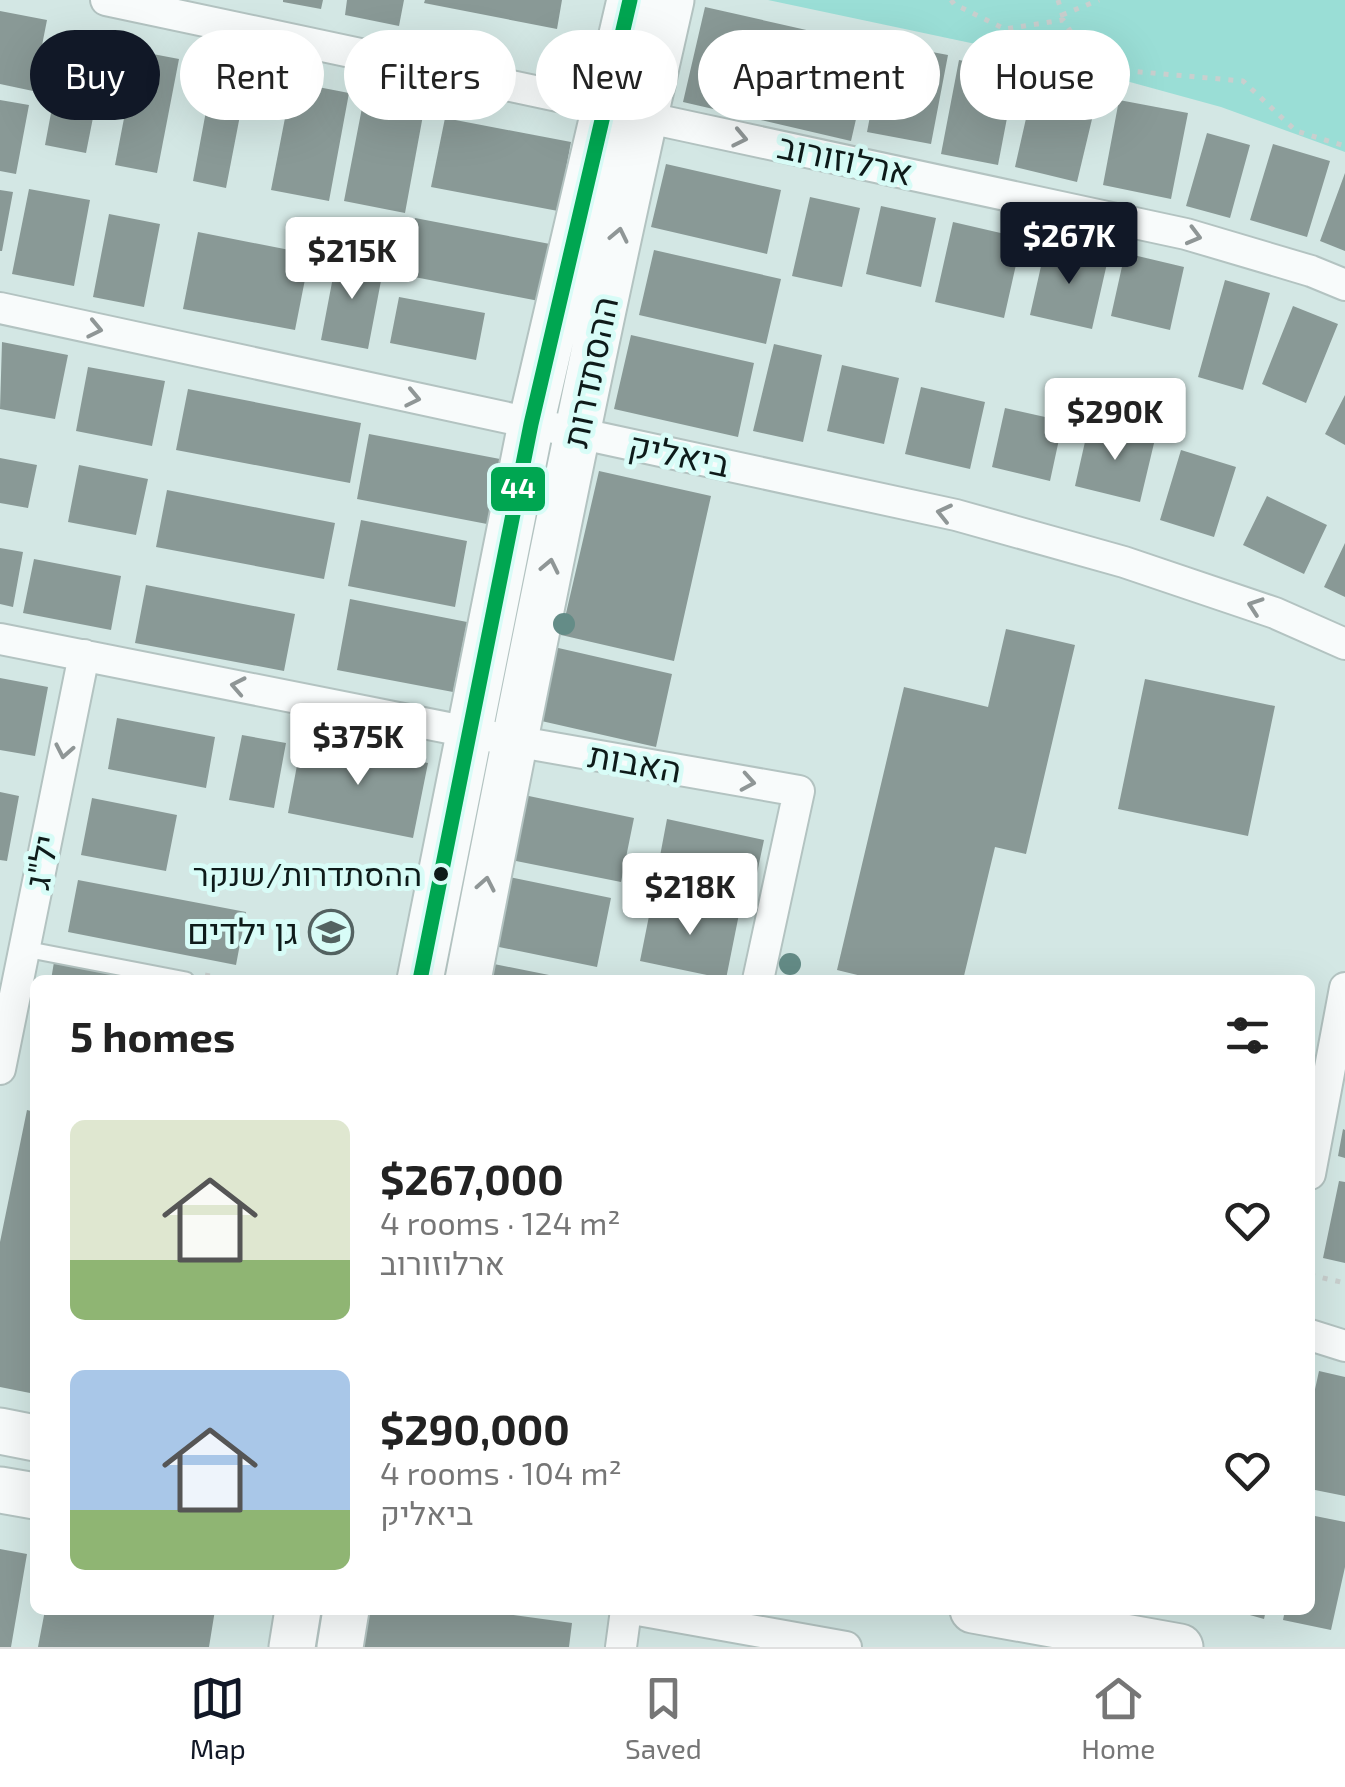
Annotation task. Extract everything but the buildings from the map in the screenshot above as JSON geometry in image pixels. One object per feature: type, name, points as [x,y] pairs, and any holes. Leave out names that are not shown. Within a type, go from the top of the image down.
[{"type":"street","name":"ארלוזורוב","points":[[106,0],[536,93]]},
{"type":"street","name":"ההסתדרות","points":[[629,30],[630,0]]},
{"type":"street","name":"ההסתדרות","points":[[659,30],[671,0]]},
{"type":"street","name":"ההסתדרות","points":[[468,975],[492,737],[531,424],[623,120]]},
{"type":"street","name":"ההסתדרות","points":[[421,975],[578,434],[624,120]]},
{"type":"street","name":"ארלוזורוב","points":[[662,120],[1186,234],[1345,285]]},
{"type":"street","name":"ביאליק","points":[[0,308],[975,520],[1143,568],[1275,613],[1345,644]]},
{"type":"street","name":"האבות","points":[[0,639],[492,737],[799,792],[759,975]]},
{"type":"street","name":"יל\"ג","points":[[0,1069],[84,655]]},
{"type":"street","points":[[1315,1147],[1345,988]]},
{"type":"street","points":[[1315,1337],[1345,1346]]},
{"type":"street","points":[[0,1431],[30,1437]]},
{"type":"street","points":[[0,1490],[30,1495]]},
{"type":"street","points":[[292,1647],[297,1615]]},
{"type":"street","points":[[340,1647],[345,1615]]},
{"type":"street","points":[[621,1647],[625,1615]]},
{"type":"street","points":[[666,1615],[846,1647]]},
{"type":"street","points":[[1001,1615],[1180,1647]]},
{"type":"lane","points":[[24,949],[160,975]]},
{"type":"path","points":[[951,0],[1006,29],[1063,18],[1099,0]]},
{"type":"path","points":[[1058,0],[1063,18],[1095,68],[1243,81],[1296,131],[1345,146]]},
{"type":"path","points":[[1315,1276],[1345,1283]]},
{"type":"shaded area","points":[[768,0],[1345,0],[1345,152],[1221,107],[1130,82],[1130,30],[960,30],[960,41],[940,37],[940,30],[909,30]]},
{"type":"transit line","name":"44","points":[[421,975],[531,424],[630,0]]},
{"type":"place","name":"ההסתדרות/שנקר","points":[[441,874]]},
{"type":"place","name":"גן ילדים","points":[[331,932]]}]
